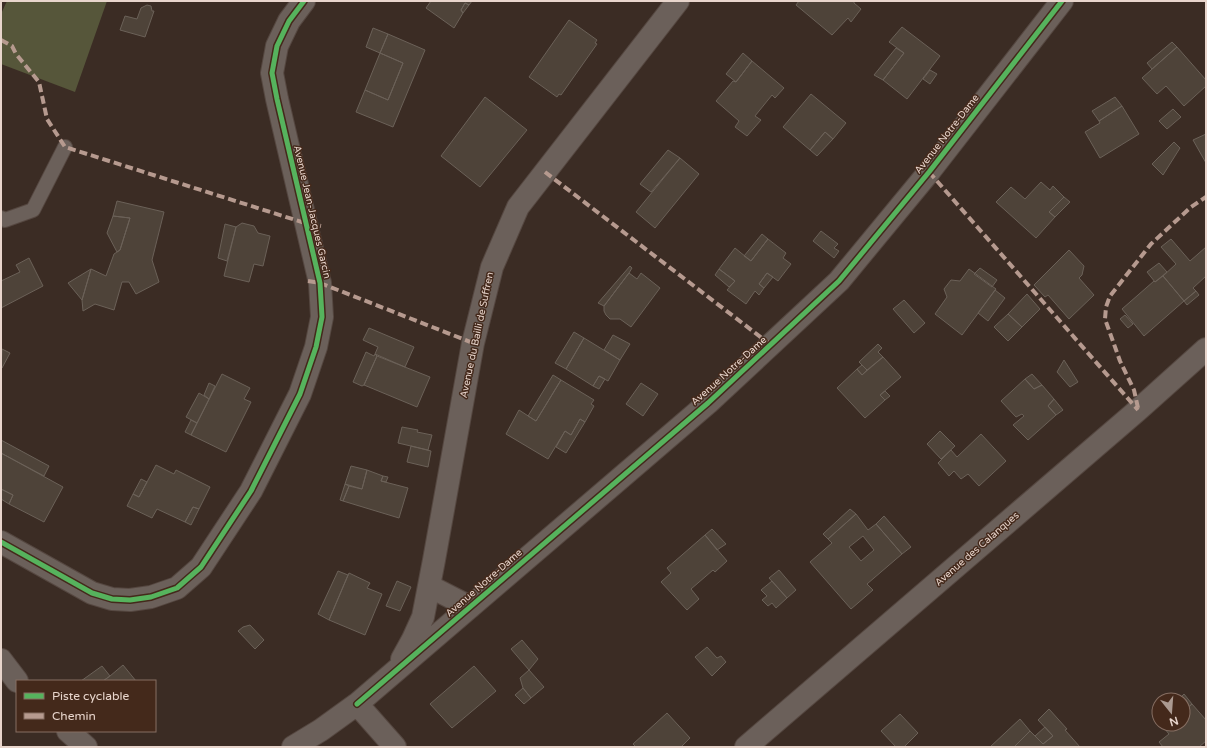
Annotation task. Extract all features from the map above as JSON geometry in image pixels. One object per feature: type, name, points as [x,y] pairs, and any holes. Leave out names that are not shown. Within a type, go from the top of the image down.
[{"type":"street","name":"Avenue Jean-Jacques Garcin","points":[[1,542],[92,593],[112,599],[130,600],[151,597],[177,588],[202,567],[251,491],[300,394],[316,347],[322,317],[320,283],[272,73],[278,46],[289,21],[304,1]]},
{"type":"street","name":"Avenue du Bailli de Suffren","points":[[396,671],[423,617],[473,343],[492,267],[518,207],[678,1]]},
{"type":"street","name":"Avenue Notre-Dame","points":[[357,704],[708,403],[839,280],[929,172],[1062,1]]},
{"type":"street","name":"Avenue des Calanques","points":[[746,747],[1126,420],[1206,349]]},
{"type":"street","points":[[429,586],[470,607]]},
{"type":"street","points":[[1,660],[16,680]]},
{"type":"street","points":[[293,747],[321,730],[357,704],[394,747]]},
{"type":"street","points":[[69,732],[86,747]]},
{"type":"lane","points":[[1,218],[5,220],[33,210],[65,148]]},
{"type":"green space","points":[[7,1],[107,1],[75,92],[1,64],[1,14]]},
{"type":"building","points":[[431,1],[472,1],[469,5],[465,3],[461,10],[463,13],[454,28],[426,8]]},
{"type":"building","points":[[799,1],[854,1],[854,3],[861,9],[851,22],[848,18],[832,35],[796,5]]},
{"type":"building","points":[[465,3],[469,5],[463,13],[461,10]]},
{"type":"building","points":[[147,5],[151,6],[152,11],[154,11],[145,37],[120,30],[125,16],[137,19],[141,8]]},
{"type":"building","points":[[569,20],[597,40],[595,43],[597,44],[561,95],[559,94],[557,97],[529,77]]},
{"type":"building","points":[[902,27],[940,56],[907,99],[883,80],[904,53],[889,42]]},
{"type":"building","points":[[373,28],[388,34],[380,53],[366,47]]},
{"type":"building","points":[[388,34],[425,50],[393,127],[356,112],[365,90],[388,100],[403,63],[380,53]]},
{"type":"building","points":[[1172,42],[1177,47],[1152,69],[1147,63]]},
{"type":"building","points":[[1177,47],[1206,80],[1206,86],[1184,106],[1166,86],[1157,94],[1142,78]]},
{"type":"building","points":[[896,48],[904,53],[883,80],[874,75]]},
{"type":"building","points":[[380,53],[403,63],[388,100],[365,90]]},
{"type":"building","points":[[743,53],[752,61],[736,82],[726,74]]},
{"type":"building","points":[[752,61],[784,88],[775,98],[772,95],[755,116],[761,120],[747,136],[735,127],[739,121],[716,101],[733,81],[736,82]]},
{"type":"building","points":[[930,70],[937,74],[930,84],[923,79]]},
{"type":"building","points":[[811,94],[846,123],[833,139],[825,132],[810,150],[783,127]]},
{"type":"building","points":[[485,97],[527,130],[480,187],[441,156]]},
{"type":"building","points":[[1115,97],[1122,106],[1099,121],[1092,111]]},
{"type":"building","points":[[1122,106],[1139,134],[1100,158],[1085,132],[1100,123],[1099,121]]},
{"type":"building","points":[[1173,109],[1181,117],[1167,129],[1159,121]]},
{"type":"building","points":[[825,132],[833,139],[817,156],[810,150]]},
{"type":"building","points":[[1206,134],[1206,163],[1193,140]]},
{"type":"building","points":[[1174,142],[1180,148],[1163,175],[1152,164]]},
{"type":"building","points":[[668,150],[680,158],[651,192],[640,184]]},
{"type":"building","points":[[680,158],[699,174],[655,228],[636,212]]},
{"type":"building","points":[[1041,182],[1050,190],[1053,186],[1064,197],[1049,212],[1055,217],[1036,238],[996,202],[1011,187],[1025,199]]},
{"type":"building","points":[[1064,197],[1070,202],[1055,217],[1049,212]]},
{"type":"building","points":[[117,201],[164,212],[152,260],[159,282],[136,294],[129,282],[122,282],[114,310],[95,304],[83,311],[82,300],[91,269],[106,276],[114,254],[120,250],[130,218],[113,216]]},
{"type":"building","points":[[113,216],[130,218],[120,250],[117,252],[107,233]]},
{"type":"building","points":[[242,223],[254,226],[258,233],[270,236],[263,266],[254,264],[249,282],[224,276],[236,227]]},
{"type":"building","points":[[225,224],[236,227],[227,261],[218,258]]},
{"type":"building","points":[[821,231],[838,244],[834,248],[839,251],[834,258],[813,241]]},
{"type":"building","points":[[762,234],[768,239],[751,261],[744,256]]},
{"type":"building","points":[[768,239],[786,253],[783,258],[791,264],[778,281],[767,273],[759,284],[764,288],[759,295],[755,291],[746,304],[727,290],[735,281],[719,269],[735,248],[751,261]]},
{"type":"building","points":[[1171,239],[1190,261],[1206,247],[1206,276],[1193,288],[1196,291],[1184,301],[1163,276],[1176,264],[1161,247]]},
{"type":"building","points":[[1069,250],[1084,266],[1082,275],[1079,278],[1094,295],[1069,319],[1048,295],[1045,297],[1034,285]]},
{"type":"building","points":[[29,258],[43,286],[1,308],[1,281],[20,272],[16,265]]},
{"type":"building","points":[[1159,263],[1167,272],[1155,282],[1147,272]]},
{"type":"building","points":[[630,266],[632,268],[629,273],[604,306],[598,303]]},
{"type":"building","points":[[980,268],[997,280],[992,287],[974,274]]},
{"type":"building","points":[[91,269],[82,300],[68,283]]},
{"type":"building","points":[[719,269],[735,281],[729,287],[715,275]]},
{"type":"building","points":[[969,269],[996,289],[962,335],[935,314],[947,297],[944,289],[951,280],[960,281]]},
{"type":"building","points":[[629,273],[637,279],[641,273],[660,288],[631,327],[620,319],[610,319],[604,311],[604,306]]},
{"type":"building","points":[[767,273],[773,277],[764,288],[759,284]]},
{"type":"building","points":[[1163,276],[1184,301],[1144,336],[1122,309],[1154,281],[1155,282]]},
{"type":"building","points":[[995,290],[1005,298],[988,321],[978,313]]},
{"type":"building","points":[[1196,291],[1199,295],[1187,305],[1184,301]]},
{"type":"building","points":[[1027,294],[1040,309],[1022,327],[1008,314]]},
{"type":"building","points":[[904,300],[925,323],[914,333],[893,309]]},
{"type":"building","points":[[1008,314],[1022,327],[1008,341],[994,327]]},
{"type":"building","points":[[1125,315],[1133,324],[1128,328],[1120,319]]},
{"type":"building","points":[[369,328],[414,347],[405,367],[375,354],[378,347],[363,340]]},
{"type":"building","points":[[574,332],[584,338],[566,369],[555,363]]},
{"type":"building","points":[[613,335],[630,344],[620,360],[604,350]]},
{"type":"building","points":[[584,338],[620,360],[608,381],[599,376],[593,386],[566,369]]},
{"type":"building","points":[[878,344],[882,348],[878,352],[883,357],[867,370],[859,362]]},
{"type":"building","points":[[2,349],[10,353],[2,368],[1,367]]},
{"type":"building","points":[[366,352],[377,356],[364,385],[362,386],[353,382]]},
{"type":"building","points":[[377,356],[430,377],[417,407],[364,385]]},
{"type":"building","points":[[883,357],[901,377],[880,395],[885,400],[865,418],[837,388],[857,369],[862,375]]},
{"type":"building","points":[[1064,360],[1078,382],[1070,387],[1057,372]]},
{"type":"building","points":[[862,365],[867,370],[862,375],[857,369]]},
{"type":"building","points":[[222,374],[250,388],[244,399],[251,402],[226,452],[191,435]]},
{"type":"building","points":[[1032,374],[1042,385],[1034,389],[1025,379]]},
{"type":"building","points":[[553,375],[561,380],[536,421],[528,416]]},
{"type":"building","points":[[599,376],[605,379],[599,389],[593,386]]},
{"type":"building","points":[[1025,379],[1034,389],[1042,385],[1054,399],[1048,406],[1056,415],[1028,440],[1013,425],[1024,416],[1022,414],[1016,417],[1001,401]]},
{"type":"building","points":[[561,380],[594,400],[591,404],[594,406],[585,422],[580,419],[571,435],[565,431],[548,459],[506,434],[519,410],[536,421]]},
{"type":"building","points":[[209,383],[215,386],[209,399],[204,395]]},
{"type":"building","points":[[641,383],[658,394],[643,416],[626,404]]},
{"type":"building","points":[[885,391],[890,396],[885,400],[880,395]]},
{"type":"building","points":[[199,393],[209,399],[197,423],[186,417]]},
{"type":"building","points":[[1054,399],[1063,410],[1056,415],[1048,406]]},
{"type":"building","points":[[580,419],[585,422],[566,453],[556,447],[565,431],[571,435]]},
{"type":"building","points":[[191,420],[197,423],[191,435],[185,432]]},
{"type":"building","points":[[402,427],[418,430],[417,432],[432,435],[428,450],[398,443]]},
{"type":"building","points":[[940,431],[955,446],[941,459],[927,444]]},
{"type":"building","points":[[981,434],[1006,461],[979,486],[968,474],[961,479],[954,471],[949,476],[938,463],[951,450],[957,457]]},
{"type":"building","points":[[1,440],[49,466],[44,476],[1,453]]},
{"type":"building","points":[[411,446],[431,451],[428,467],[407,462]]},
{"type":"building","points":[[1,453],[63,487],[44,522],[9,504],[13,495],[1,489]]},
{"type":"building","points":[[156,465],[174,474],[176,470],[210,487],[199,509],[193,507],[185,522],[157,509],[152,518],[127,506],[133,494],[139,497]]},
{"type":"building","points":[[351,466],[367,470],[362,489],[345,484]]},
{"type":"building","points":[[367,470],[383,476],[381,481],[408,488],[399,518],[343,501],[349,486],[362,489]]},
{"type":"building","points":[[383,476],[388,477],[386,482],[381,481]]},
{"type":"building","points":[[141,479],[147,482],[139,497],[133,494]]},
{"type":"building","points":[[345,484],[349,486],[343,501],[340,500]]},
{"type":"building","points":[[1,489],[13,495],[9,504],[1,499]]},
{"type":"building","points":[[193,507],[199,509],[191,525],[185,522]]},
{"type":"building","points":[[850,509],[856,514],[828,539],[823,534]]},
{"type":"building","points":[[856,514],[868,530],[876,524],[902,554],[867,584],[873,590],[851,609],[810,562],[832,543],[828,539]],"holes":[[[863,536],[874,550],[861,561],[849,547]]]},
{"type":"building","points":[[884,516],[911,547],[902,554],[876,524]]},
{"type":"building","points":[[712,529],[726,544],[717,550],[705,535]]},
{"type":"building","points":[[705,535],[727,561],[715,572],[713,570],[691,589],[699,599],[687,610],[661,582],[671,573],[667,568]]},
{"type":"building","points":[[779,570],[796,590],[787,598],[769,578]]},
{"type":"building","points":[[338,571],[348,575],[329,620],[318,614]]},
{"type":"building","points":[[349,573],[370,583],[367,588],[382,594],[365,635],[329,620]]},
{"type":"building","points":[[397,581],[411,587],[400,611],[386,606]]},
{"type":"building","points":[[772,581],[787,598],[776,608],[772,603],[768,606],[762,600],[767,596],[761,590]]},
{"type":"building","points":[[250,625],[264,640],[255,649],[238,631],[243,627]]},
{"type":"building","points":[[522,640],[538,659],[529,670],[511,649]]},
{"type":"building","points":[[707,647],[717,658],[721,656],[726,662],[712,676],[695,657]]},
{"type":"building","points":[[123,665],[135,680],[104,680]]},
{"type":"building","points":[[102,666],[110,676],[104,680],[82,680]]},
{"type":"building","points":[[474,666],[496,691],[452,728],[430,704]]},
{"type":"building","points":[[529,670],[544,687],[531,698],[523,688],[520,678]]},
{"type":"building","points":[[523,688],[531,698],[524,704],[515,695]]},
{"type":"building","points":[[1192,704],[1206,720],[1206,741],[1199,747],[1163,747],[1159,742],[1169,734],[1167,732],[1191,732]]},
{"type":"building","points":[[1049,709],[1067,729],[1065,730],[1080,747],[1014,747],[1030,731],[1043,744],[1053,736],[1038,720]]},
{"type":"building","points":[[667,713],[690,738],[681,747],[636,747],[633,744]]},
{"type":"building","points":[[900,714],[918,733],[904,747],[896,747],[881,731]]},
{"type":"building","points":[[1020,719],[1030,731],[1014,747],[990,747]]},
{"type":"building","points":[[1045,727],[1053,736],[1043,744],[1035,736]]},
{"type":"marked path","points":[[1,40],[12,46],[16,54],[39,82],[47,119],[65,147],[305,223],[321,226]]},
{"type":"marked path","points":[[545,172],[771,345]]},
{"type":"marked path","points":[[929,172],[1138,410]]},
{"type":"marked path","points":[[1138,408],[1134,390],[1120,361],[1105,319],[1106,307],[1110,296],[1151,244],[1191,207],[1206,197]]},
{"type":"marked path","points":[[308,281],[320,283],[473,343]]},
{"type":"cycle path","points":[[1,542],[92,593],[112,599],[130,600],[151,597],[177,588],[201,567],[251,491],[300,394],[316,347],[322,317],[320,283],[272,73],[277,46],[289,21],[304,1]]},
{"type":"cycle path","points":[[357,704],[708,403],[839,281],[929,172],[1062,1]]}]
